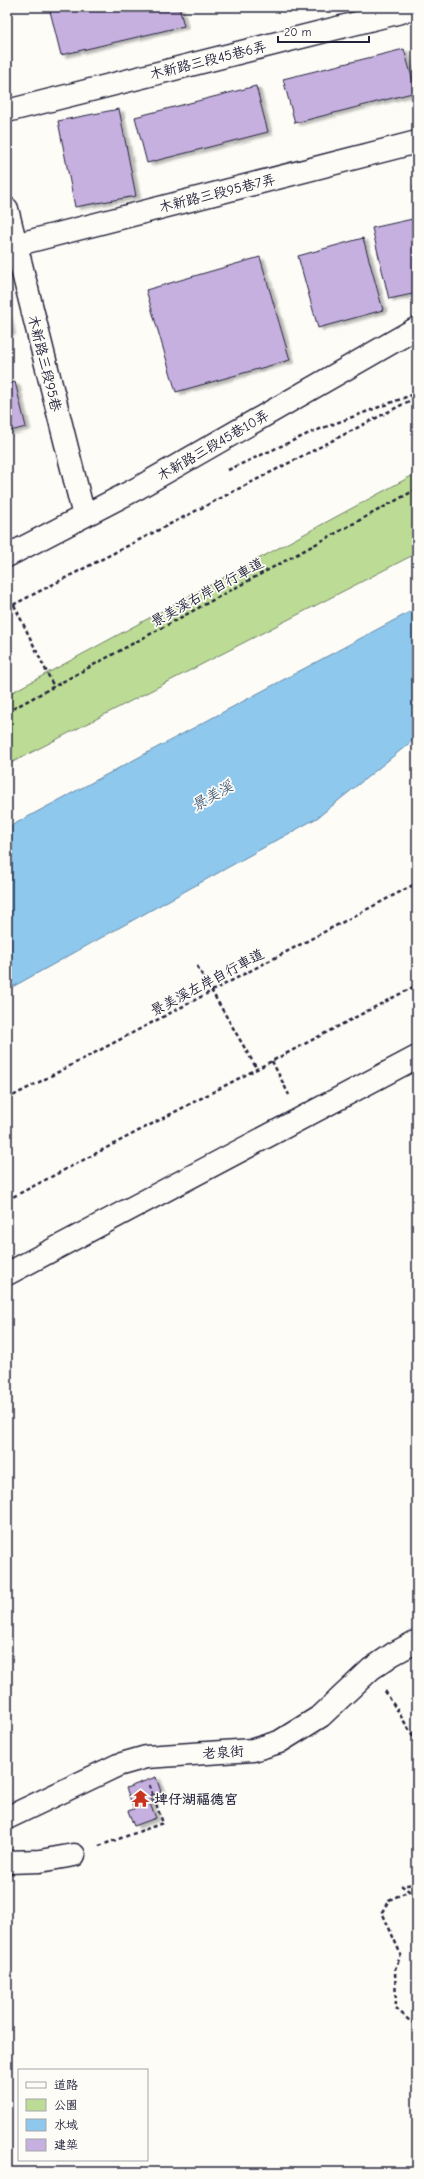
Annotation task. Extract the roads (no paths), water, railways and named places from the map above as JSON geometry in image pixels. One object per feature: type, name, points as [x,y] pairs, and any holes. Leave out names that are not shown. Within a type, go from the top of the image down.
[{"type":"street","name":"木新路三段45巷6弄","points":[[7,111],[93,88],[417,8]]},
{"type":"street","name":"木新路三段95巷7弄","points":[[12,245],[417,142]]},
{"type":"street","name":"木新路三段95巷","points":[[7,209],[12,245],[84,516]]},
{"type":"street","name":"木新路三段45巷10弄","points":[[7,556],[138,488],[417,328]]},
{"type":"street","points":[[7,1274],[417,1057]]},
{"type":"street","name":"老泉街","points":[[7,1818],[118,1765],[146,1757],[253,1750],[280,1742],[321,1716],[371,1669],[393,1654],[417,1641]]},
{"type":"street","points":[[7,1862],[40,1861],[74,1855]]},
{"type":"water","name":"景美溪","points":[[417,608],[417,737],[317,818],[7,990],[7,828]]},
{"type":"place","name":"埤仔湖福德宮","points":[[141,1799]]}]
